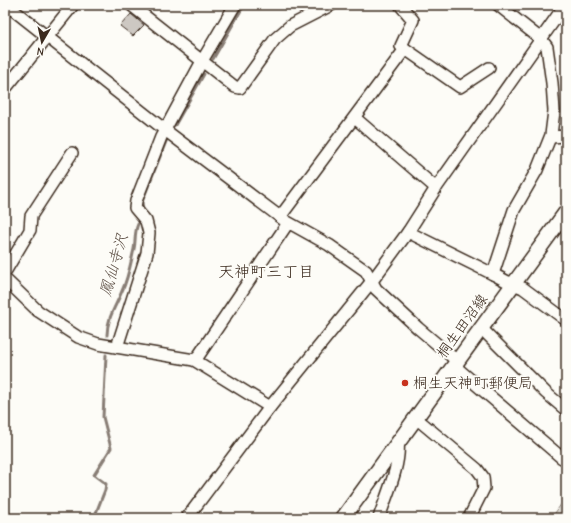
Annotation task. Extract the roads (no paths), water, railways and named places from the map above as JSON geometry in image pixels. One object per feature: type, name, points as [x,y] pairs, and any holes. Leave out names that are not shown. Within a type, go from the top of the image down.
[{"type":"main road","name":"桐生田沼線","points":[[343,518],[566,212]]},
{"type":"street","points":[[7,5],[165,130],[284,220],[329,245],[366,272],[376,289],[418,328],[457,361],[458,369],[562,458]]},
{"type":"street","points":[[5,89],[73,5]]},
{"type":"street","points":[[131,5],[235,87],[240,88],[275,39],[290,26],[331,5]]},
{"type":"street","points":[[116,347],[147,253],[149,233],[146,221],[136,208],[136,202],[165,130],[202,61],[235,5]]},
{"type":"street","points":[[400,5],[413,20],[401,46],[405,49],[460,86],[489,68]]},
{"type":"street","points":[[493,274],[514,210],[537,170],[551,137],[554,111],[547,48],[541,39],[498,5]]},
{"type":"street","points":[[187,518],[270,407],[372,281],[408,232],[436,188],[565,5]]},
{"type":"street","points":[[194,360],[204,348],[284,220],[354,118],[405,49]]},
{"type":"street","points":[[354,118],[436,188]]},
{"type":"street","points":[[551,137],[566,136]]},
{"type":"street","points":[[5,272],[30,230],[31,216],[72,153]]},
{"type":"street","points":[[408,232],[523,288],[566,320]]},
{"type":"street","points":[[5,279],[38,311],[78,337],[98,344],[194,360],[270,407]]},
{"type":"street","points":[[481,328],[546,393],[566,410]]},
{"type":"street","points":[[416,418],[477,469],[483,477],[484,488],[468,518]]},
{"type":"street","points":[[379,518],[396,466],[399,449],[398,442]]},
{"type":"waterway","name":"鳳仙寺沢","points":[[213,59],[244,5]]},
{"type":"waterway","name":"鳳仙寺沢","points":[[175,125],[204,74]]},
{"type":"waterway","name":"鳳仙寺沢","points":[[143,211],[142,202],[167,139]]},
{"type":"waterway","name":"鳳仙寺沢","points":[[107,335],[108,323],[128,276],[138,224]]},
{"type":"waterway","name":"鳳仙寺沢","points":[[94,518],[106,484],[94,475],[111,448],[103,417],[106,355]]},
{"type":"place","name":"桐生天神町郵便局","points":[[405,383]]},
{"type":"district","name":"天神町三丁目","points":[[266,272]]}]
